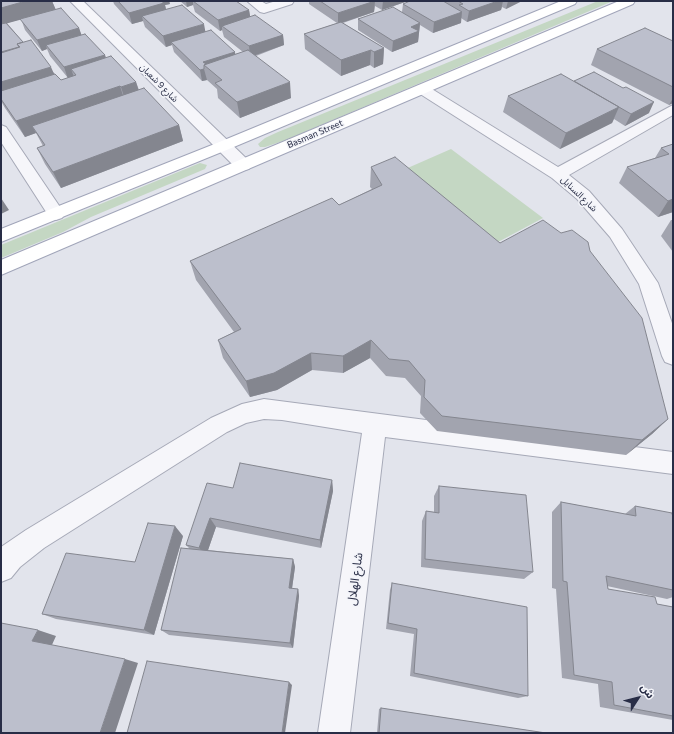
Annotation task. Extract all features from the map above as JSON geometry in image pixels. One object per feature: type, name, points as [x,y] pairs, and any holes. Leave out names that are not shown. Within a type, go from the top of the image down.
[{"type":"main road","points":[[1,236],[223,146],[571,1]]},
{"type":"main road","name":"Basman Street","points":[[1,268],[629,1]]},
{"type":"street","name":"شارع 9 شعبان","points":[[76,1],[243,165]]},
{"type":"street","points":[[253,1],[264,9],[288,1]]},
{"type":"street","name":"شارع السنايل","points":[[422,89],[558,174],[583,195],[616,232],[648,282],[673,356]]},
{"type":"street","points":[[558,174],[673,109]]},
{"type":"street","points":[[1,130],[56,214]]},
{"type":"street","points":[[1,568],[10,557],[35,539],[219,425],[242,414],[264,409],[282,410],[375,424],[673,463]]},
{"type":"street","name":"شارع الهلال","points":[[334,733],[375,424]]},
{"type":"green space","points":[[598,1],[613,1],[286,140],[265,147],[260,147],[258,144],[265,138],[278,132]]},
{"type":"green space","points":[[451,149],[543,218],[483,250],[394,174]]},
{"type":"green space","points":[[200,163],[207,165],[205,169],[91,217],[63,232],[1,258],[1,245]]},
{"type":"building","points":[[1,1],[26,1],[1,8]]},
{"type":"building","points":[[118,1],[161,1],[164,3],[129,13]]},
{"type":"building","points":[[193,1],[236,1],[249,10],[218,20]]},
{"type":"building","points":[[320,1],[375,1],[338,13]]},
{"type":"building","points":[[410,1],[443,1],[462,12],[434,22],[403,4]]},
{"type":"building","points":[[458,1],[498,1],[469,11],[459,5],[463,4]]},
{"type":"building","points":[[182,5],[204,24],[163,36],[142,16]]},
{"type":"building","points":[[393,7],[420,23],[411,27],[419,31],[393,41],[358,19]]},
{"type":"building","points":[[61,8],[79,28],[37,40],[20,19]]},
{"type":"building","points":[[255,15],[283,35],[249,46],[222,26]]},
{"type":"building","points":[[341,22],[384,48],[374,52],[371,50],[341,60],[304,34]]},
{"type":"building","points":[[6,23],[23,42],[17,44],[19,47],[1,52],[1,24]]},
{"type":"building","points":[[645,28],[673,41],[673,87],[597,49]]},
{"type":"building","points":[[211,30],[235,52],[203,62],[206,64],[204,65],[204,69],[200,70],[171,42]]},
{"type":"building","points":[[85,34],[105,55],[64,67],[46,45]]},
{"type":"building","points":[[31,40],[51,67],[1,82],[1,53],[20,47],[17,44]]},
{"type":"building","points":[[248,50],[290,82],[237,102],[215,83],[222,80],[204,65]]},
{"type":"building","points":[[111,56],[136,82],[16,121],[1,99],[1,91],[55,74],[61,80],[76,75],[71,69]]},
{"type":"building","points":[[594,72],[623,88],[626,87],[654,102],[631,114],[574,81]]},
{"type":"building","points":[[561,74],[619,107],[566,133],[508,96]]},
{"type":"building","points":[[144,88],[179,125],[53,172],[37,148],[45,145],[32,126]]},
{"type":"building","points":[[673,144],[673,199],[668,201],[627,167],[669,154],[661,148]]},
{"type":"building","points":[[395,157],[500,243],[543,220],[561,233],[572,230],[588,242],[590,251],[642,318],[668,419],[642,440],[442,416],[424,397],[425,380],[409,361],[389,359],[371,340],[343,356],[311,353],[274,373],[246,381],[218,340],[241,329],[190,261],[332,198],[339,205],[382,185],[371,167]]},
{"type":"building","points":[[240,463],[332,480],[320,540],[210,518],[199,548],[186,545],[207,483],[233,488]]},
{"type":"building","points":[[439,486],[526,495],[533,572],[425,559],[426,511],[439,513]]},
{"type":"building","points":[[561,502],[636,516],[635,506],[672,513],[673,590],[606,576],[608,589],[655,597],[657,604],[673,607],[673,716],[614,705],[612,682],[574,675],[567,582],[563,581]]},
{"type":"building","points":[[148,523],[175,526],[144,630],[42,614],[66,553],[135,562]]},
{"type":"building","points":[[181,548],[293,559],[289,588],[298,589],[290,643],[161,630]]},
{"type":"building","points":[[392,583],[527,607],[528,696],[414,673],[417,629],[388,623]]},
{"type":"building","points":[[1,623],[38,630],[32,641],[125,659],[100,733],[1,733]]},
{"type":"building","points":[[147,661],[289,682],[282,733],[127,733]]},
{"type":"building","points":[[381,708],[546,733],[379,733]]}]
